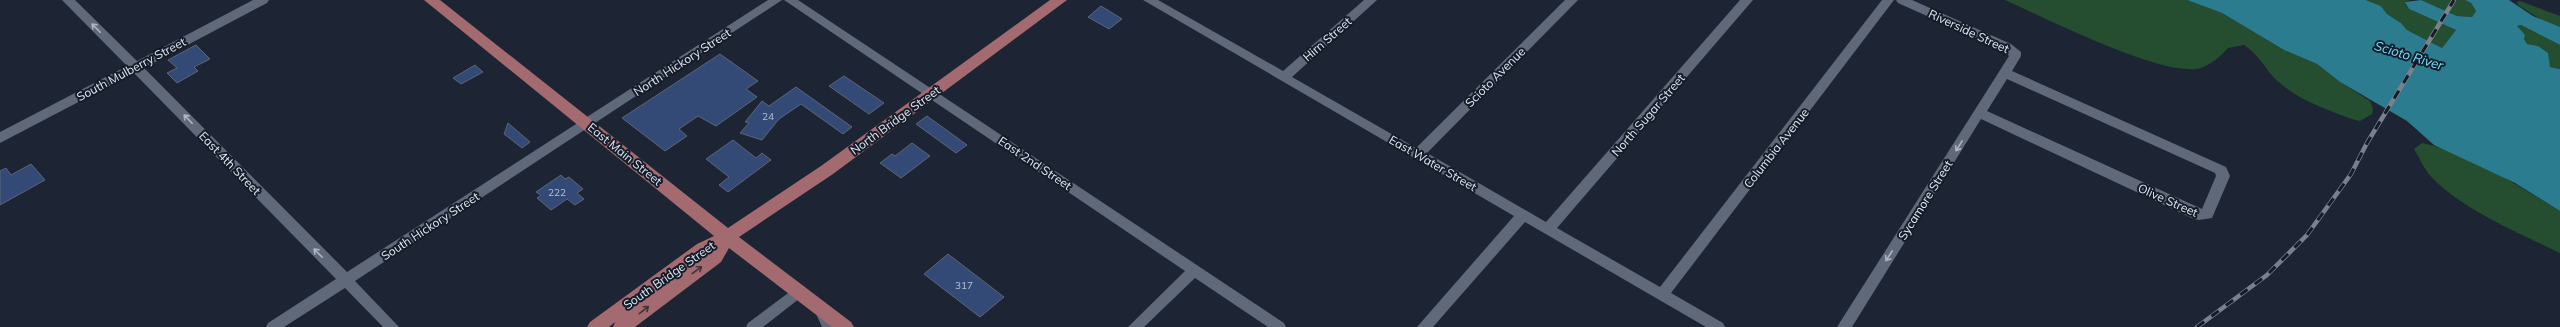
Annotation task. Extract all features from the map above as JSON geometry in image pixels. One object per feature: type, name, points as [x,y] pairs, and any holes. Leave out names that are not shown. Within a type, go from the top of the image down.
[{"type":"main road","name":"East Main Street","points":[[431,0],[727,237],[845,327]]},
{"type":"main road","name":"North Bridge Street","points":[[727,237],[827,170],[1060,0]]},
{"type":"main road","name":"South Bridge Street","points":[[596,327],[703,249],[727,237]]},
{"type":"main road","name":"South Bridge Street","points":[[622,327],[715,257],[727,237]]},
{"type":"street","name":"East 4th Street","points":[[68,0],[392,327]]},
{"type":"street","name":"South Mulberry Street","points":[[0,138],[263,0]]},
{"type":"street","name":"North Hickory Street","points":[[587,124],[776,0]]},
{"type":"street","name":"East 2nd Street","points":[[790,0],[1279,327]]},
{"type":"street","name":"East Water Street","points":[[1149,0],[1718,327]]},
{"type":"street","name":"Hirn Street","points":[[1284,77],[1371,0]]},
{"type":"street","name":"Scioto Avenue","points":[[1418,154],[1572,0]]},
{"type":"street","name":"North Sugar Street","points":[[1548,229],[1747,0]]},
{"type":"street","name":"Columbia Avenue","points":[[1662,295],[1888,0]]},
{"type":"street","name":"Riverside Street","points":[[1902,0],[2012,49],[2015,56],[2005,74]]},
{"type":"street","name":"Olive Street","points":[[1979,113],[2199,214],[2207,214],[2223,176],[2221,170],[2005,74]]},
{"type":"street","name":"Sycamore Street","points":[[1844,327],[2005,74]]},
{"type":"street","name":"South Hickory Street","points":[[273,327],[587,124]]},
{"type":"street","points":[[1424,327],[1523,215]]},
{"type":"street","points":[[1135,327],[1195,270]]},
{"type":"street","points":[[753,327],[799,291]]},
{"type":"street","name":"East Main Street","points":[[820,307],[829,327]]},
{"type":"green space","points":[[2005,0],[2187,0],[2222,13],[2284,50],[2317,64],[2340,82],[2370,101],[2373,108],[2372,114],[2360,121],[2355,120],[2306,100],[2275,79],[2260,59],[2244,45],[2228,48],[2216,60],[2201,68],[2184,69],[2133,56],[2074,32]]},
{"type":"green space","points":[[2366,0],[2411,0],[2405,2],[2409,9],[2456,30],[2442,48],[2407,30],[2401,23],[2387,14],[2381,6]]},
{"type":"green space","points":[[2421,0],[2465,0],[2471,3],[2476,11],[2472,17],[2457,16]]},
{"type":"green space","points":[[2520,1],[2560,16],[2560,27],[2543,21],[2518,5],[2517,2]]},
{"type":"green space","points":[[2521,25],[2560,45],[2560,69],[2550,67],[2538,46],[2527,44],[2517,26]]},
{"type":"green space","points":[[2422,143],[2439,147],[2475,162],[2511,181],[2560,211],[2560,253],[2490,219],[2455,197],[2428,173],[2414,149]]},
{"type":"water","name":"Scioto River","points":[[2187,0],[2366,0],[2381,6],[2387,14],[2401,23],[2407,30],[2442,48],[2456,30],[2409,9],[2405,2],[2421,0],[2457,16],[2472,17],[2476,11],[2471,3],[2465,0],[2509,0],[2533,16],[2560,27],[2560,45],[2521,25],[2517,26],[2525,35],[2524,39],[2527,44],[2538,46],[2548,53],[2550,67],[2560,69],[2560,211],[2515,183],[2434,145],[2407,121],[2340,82],[2317,64],[2284,50],[2222,13]]},
{"type":"building","points":[[1101,6],[1122,19],[1109,29],[1088,17]]},
{"type":"building","points":[[196,45],[210,59],[194,67],[198,71],[177,83],[167,73],[177,68],[168,60]]},
{"type":"building","points":[[720,54],[758,81],[746,89],[757,97],[716,126],[698,116],[679,129],[687,136],[665,151],[622,118]]},
{"type":"building","points":[[475,65],[483,72],[461,84],[453,78]]},
{"type":"building","points":[[844,76],[884,103],[869,114],[829,86]]},
{"type":"building","points":[[796,87],[852,127],[843,134],[801,104],[779,119],[762,140],[740,133],[749,123],[745,122],[762,101],[769,106]]},
{"type":"building","points":[[927,116],[967,145],[956,153],[916,124]]},
{"type":"building","points":[[508,123],[530,142],[522,148],[504,134]]},
{"type":"building","points":[[733,140],[756,158],[762,153],[771,160],[728,192],[719,185],[729,177],[706,159]]},
{"type":"building","points":[[912,143],[930,156],[901,178],[880,163],[892,154],[895,156]]},
{"type":"building","points":[[31,164],[45,180],[0,205],[0,171],[6,168],[11,175]]},
{"type":"building","points":[[561,175],[565,179],[569,177],[583,189],[577,193],[584,199],[575,205],[567,199],[551,210],[537,198],[541,195],[536,192]]},
{"type":"building","points":[[948,254],[1004,297],[980,317],[924,274]]},
{"type":"railway","points":[[2197,327],[2267,275],[2307,235],[2351,174],[2367,143],[2454,0]]}]
